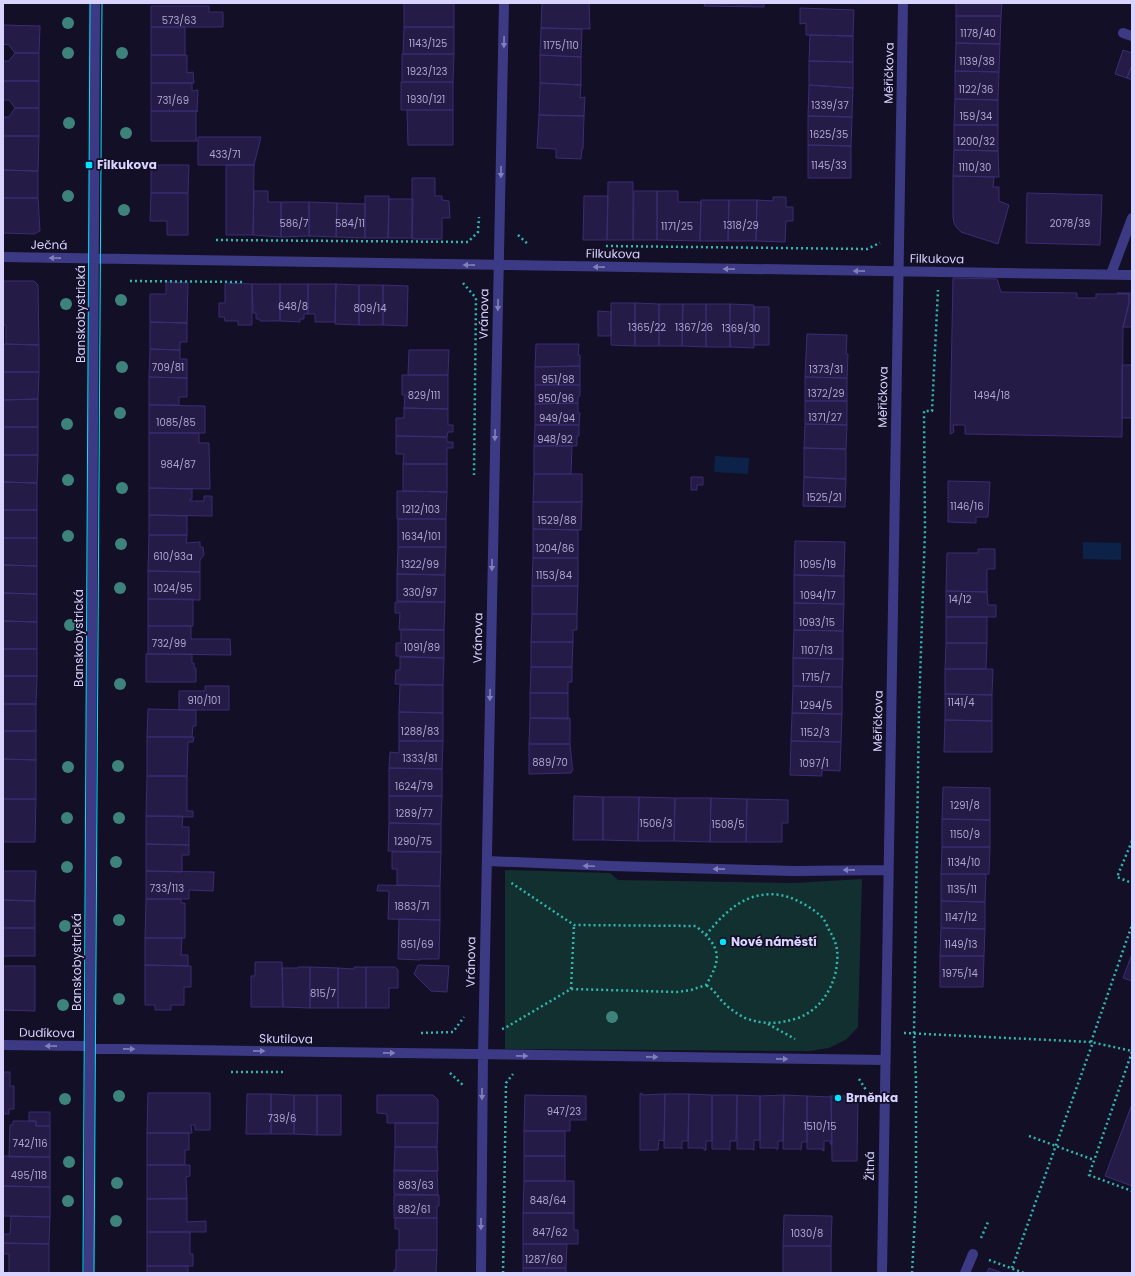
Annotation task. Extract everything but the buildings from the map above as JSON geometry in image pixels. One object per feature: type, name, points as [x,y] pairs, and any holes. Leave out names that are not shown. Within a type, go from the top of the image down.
[{"type":"street","name":"Banskobystrická","points":[[88,1273],[95,3]]},
{"type":"street","name":"Vránova","points":[[481,1273],[482,1055],[504,3]]},
{"type":"street","name":"Měřičkova","points":[[888,870],[903,3]]},
{"type":"street","points":[[1111,274],[1132,218]]},
{"type":"street","name":"Ječná","points":[[3,258],[94,258]]},
{"type":"street","name":"Filkukova","points":[[94,258],[498,266],[1132,275]]},
{"type":"street","points":[[482,1055],[885,1060],[886,1032],[888,870],[794,871],[486,861]]},
{"type":"street","name":"Dudíkova","points":[[3,1045],[90,1047]]},
{"type":"street","name":"Skutilova","points":[[90,1047],[96,1049],[482,1055]]},
{"type":"street","name":"Žitná","points":[[882,1273],[885,1060]]},
{"type":"street","points":[[965,1273],[973,1254]]},
{"type":"path","points":[[216,240],[468,242],[478,232],[479,216]]},
{"type":"path","points":[[518,234],[528,245],[536,245]]},
{"type":"path","points":[[599,246],[867,248],[881,242]]},
{"type":"path","points":[[912,1273],[916,1197],[916,1080],[914,1034],[924,530],[924,411],[932,410],[939,272]]},
{"type":"path","points":[[130,281],[249,282]]},
{"type":"path","points":[[462,283],[476,298],[474,481]]},
{"type":"path","points":[[1132,841],[1118,877],[1132,883]]},
{"type":"path","points":[[505,878],[574,925],[696,926],[706,935],[714,945],[717,952],[716,964],[706,985]]},
{"type":"path","points":[[499,1029],[505,1028],[571,989],[677,992],[706,985],[713,988],[725,1004],[744,1018],[768,1024],[792,1020],[807,1014],[818,1006],[828,993],[835,972],[837,950],[832,934],[823,918],[811,908],[796,900],[782,895],[770,894],[750,898],[735,906],[718,920],[706,935]]},
{"type":"path","points":[[571,989],[574,925]]},
{"type":"path","points":[[1024,1273],[1012,1268],[1056,1146],[1132,925]]},
{"type":"path","points":[[414,1033],[454,1032],[465,1015]]},
{"type":"path","points":[[886,1032],[1092,1042],[1132,1052],[1089,1175],[1132,1191]]},
{"type":"path","points":[[503,1273],[506,1083],[516,1071]]},
{"type":"path","points":[[231,1072],[286,1072]]},
{"type":"path","points":[[448,1072],[464,1086]]},
{"type":"path","points":[[855,1074],[866,1089],[866,1097]]},
{"type":"path","points":[[1029,1136],[1094,1160]]},
{"type":"green space","points":[[505,870],[610,873],[618,880],[794,883],[862,879],[858,1027],[847,1039],[829,1048],[810,1051],[505,1049]]},
{"type":"water","points":[[715,456],[749,458],[748,474],[714,472]]},
{"type":"water","points":[[1083,542],[1121,543],[1121,560],[1083,559]]},
{"type":"tram line","points":[[83,1273],[90,3]]},
{"type":"tram line","points":[[94,1273],[102,3]]},
{"type":"place","name":"Filkukova","points":[[89,165]]},
{"type":"place","name":"Nové náměstí","points":[[723,942]]},
{"type":"place","name":"Brněnka","points":[[838,1098]]}]
